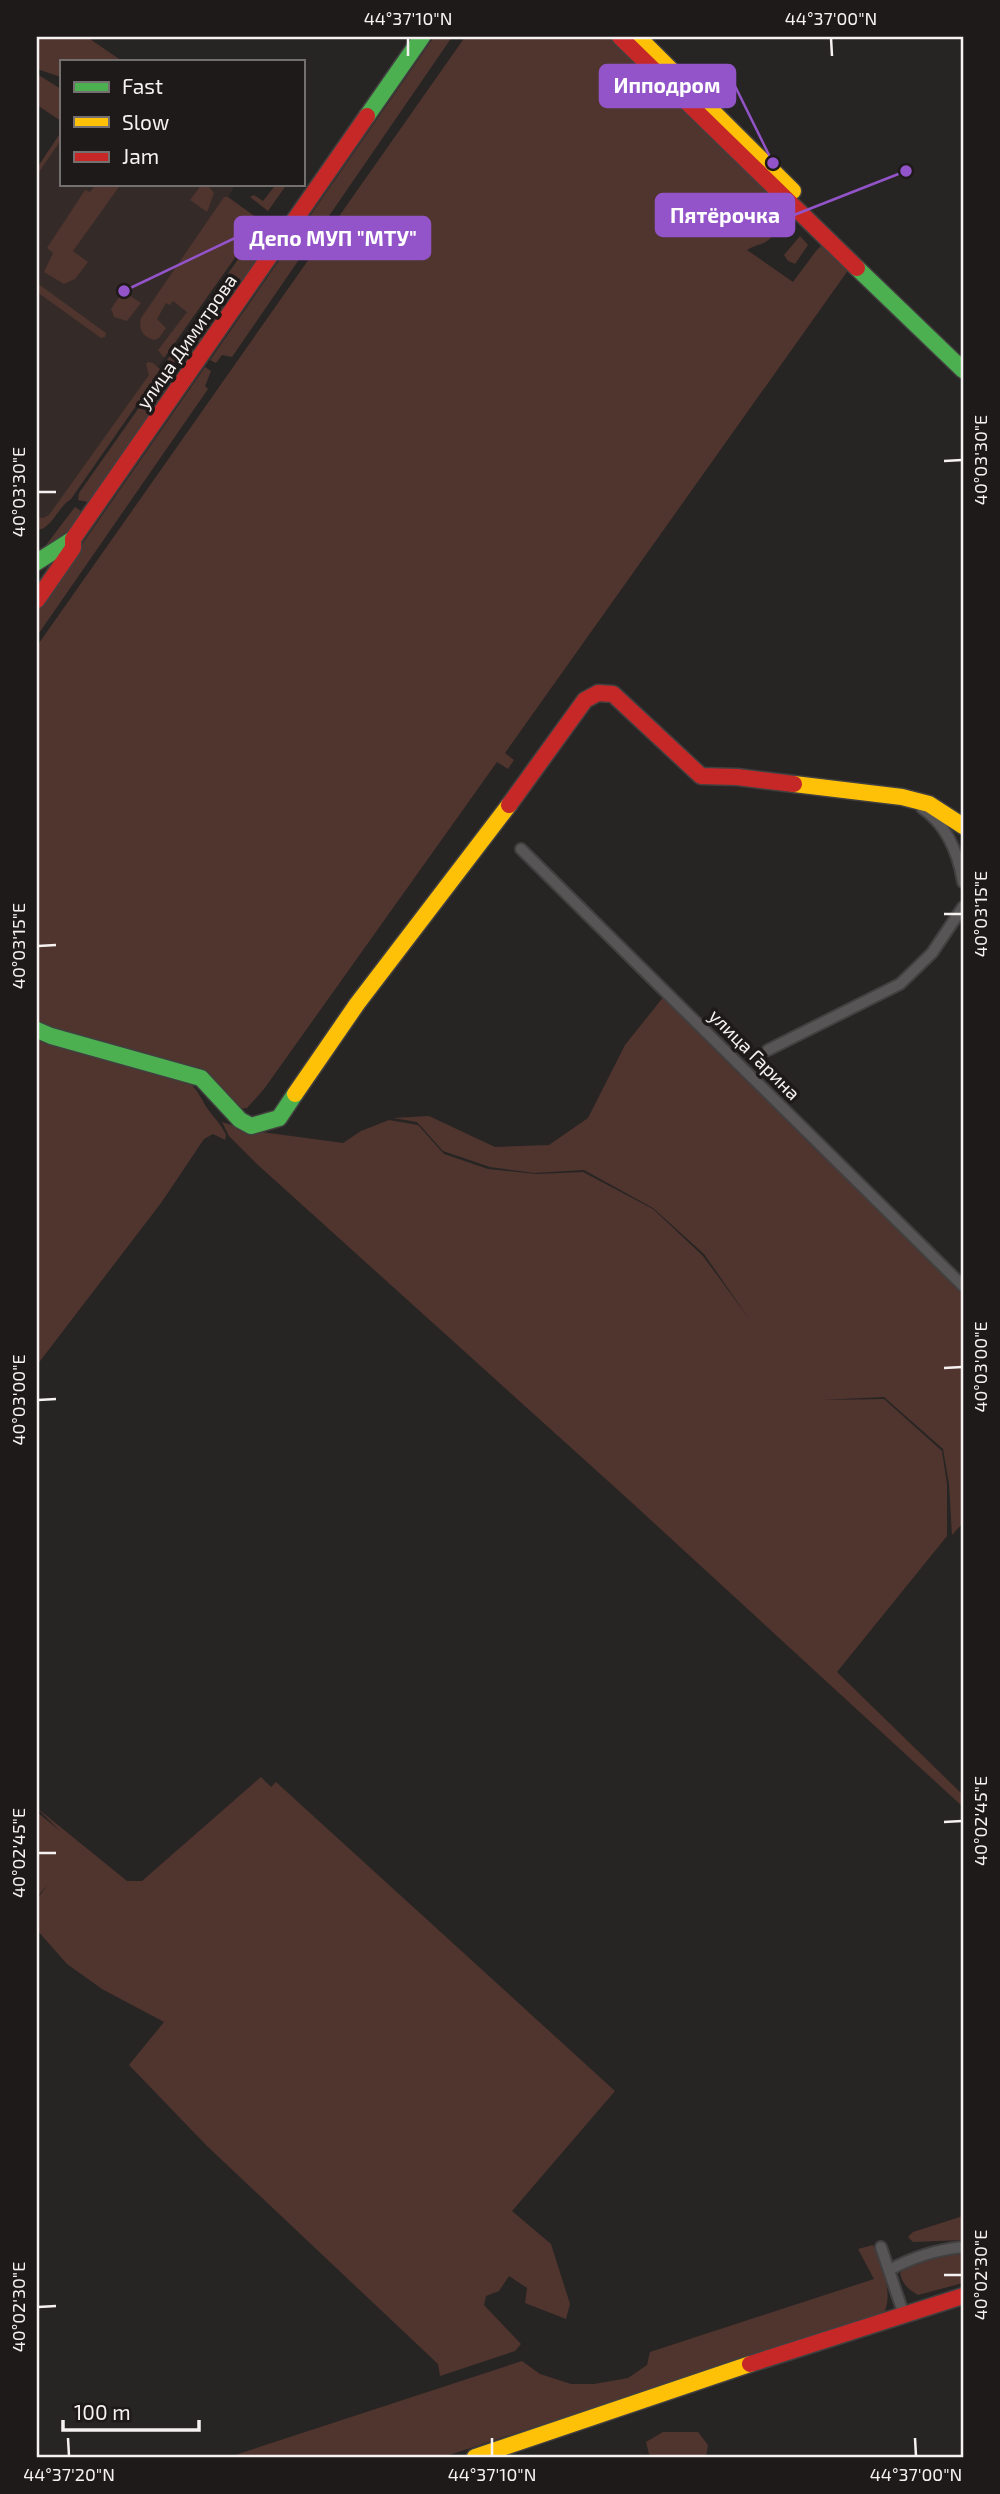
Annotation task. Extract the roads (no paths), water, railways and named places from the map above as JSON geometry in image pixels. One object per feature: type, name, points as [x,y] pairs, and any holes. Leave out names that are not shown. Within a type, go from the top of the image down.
[{"type":"main road","name":"улица Димитрова","points":[[37,600],[73,548],[73,539],[422,37]]},
{"type":"main road","points":[[620,37],[640,44],[963,356]]},
{"type":"main road","points":[[640,44],[754,169],[963,370]]},
{"type":"main road","points":[[37,562],[73,539]]},
{"type":"main road","points":[[37,1030],[201,1078],[240,1120],[251,1126],[279,1118],[357,1004],[507,808],[585,700],[605,692],[613,694],[701,776],[737,777],[900,797],[929,804],[963,826]]},
{"type":"main road","points":[[475,2457],[963,2296]]},
{"type":"street","points":[[900,797],[931,814],[946,830],[957,854],[963,882]]},
{"type":"street","name":"улица Гарина","points":[[522,849],[963,1286]]},
{"type":"street","points":[[768,1050],[900,984],[932,953],[963,907]]},
{"type":"street","points":[[881,2247],[904,2315]]},
{"type":"street","points":[[889,2270],[917,2256],[963,2247]]},
{"type":"place","name":"Ипподром","points":[[773,163]]},
{"type":"place","name":"Пятёрочка","points":[[906,171]]},
{"type":"place","name":"Депо МУП \"МТУ\"","points":[[124,291]]}]
